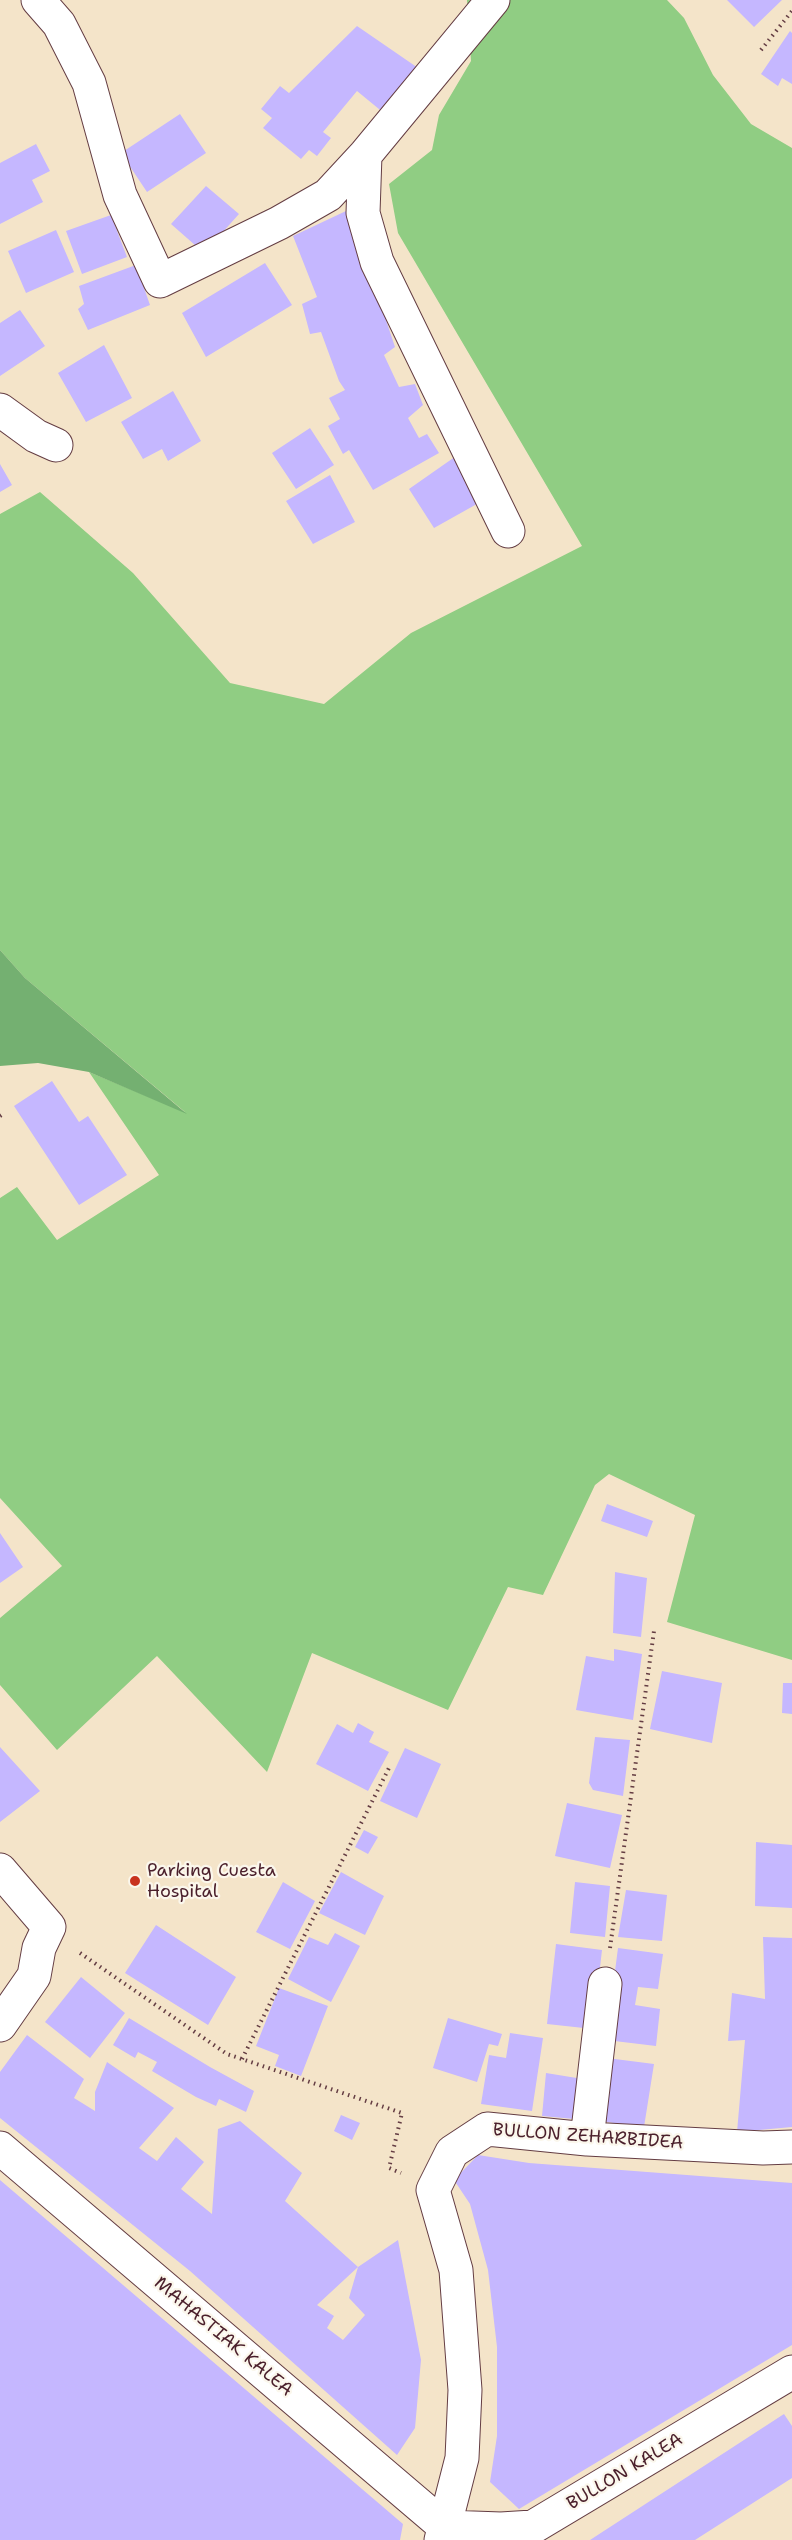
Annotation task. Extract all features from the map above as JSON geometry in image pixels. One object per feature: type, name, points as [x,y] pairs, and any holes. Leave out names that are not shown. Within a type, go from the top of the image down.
[{"type":"street","points":[[38,0],[58,24],[89,83],[120,195],[160,282],[279,223],[328,195],[365,155],[493,0]]},
{"type":"street","points":[[365,155],[363,213],[377,262],[508,531]]},
{"type":"street","points":[[0,410],[36,435],[56,445]]},
{"type":"street","points":[[0,1870],[49,1927],[39,1948],[34,1976],[0,2025]]},
{"type":"street","points":[[587,2139],[605,1984]]},
{"type":"street","name":"BULLON ZEHARBIDEA","points":[[443,2533],[462,2458],[465,2390],[456,2270],[433,2190],[452,2152],[487,2129],[587,2139],[763,2148],[792,2147]]},
{"type":"street","name":"MAHASTIAK KALEA","points":[[0,2148],[443,2533]]},
{"type":"street","name":"BULLON KALEA","points":[[443,2533],[532,2527],[792,2372]]},
{"type":"path","points":[[761,50],[792,11]]},
{"type":"path","points":[[605,1984],[654,1631]]},
{"type":"path","points":[[242,2059],[390,1766]]},
{"type":"path","points":[[49,1927],[79,1952],[217,2047],[242,2059],[402,2113],[389,2168]]},
{"type":"green space","points":[[467,0],[667,0],[684,18],[713,75],[751,124],[792,148],[792,1660],[667,1622],[695,1515],[609,1474],[595,1485],[543,1595],[508,1587],[448,1710],[312,1653],[267,1772],[157,1656],[57,1750],[0,1685],[0,1618],[62,1566],[0,1498],[0,1198],[17,1187],[57,1240],[159,1175],[89,1072],[185,1112],[25,978],[0,950],[0,514],[40,492],[133,573],[230,683],[324,704],[411,633],[582,546],[398,233],[389,184],[432,150],[439,115],[471,61]]},
{"type":"green space","points":[[0,950],[25,978],[187,1114],[89,1072],[38,1063],[0,1066]]},
{"type":"building","points":[[727,0],[782,0],[754,27]]},
{"type":"building","points":[[357,26],[421,70],[385,114],[357,91],[323,132],[331,138],[317,156],[309,150],[301,159],[263,128],[272,118],[261,109],[280,86],[289,93]]},
{"type":"building","points":[[790,31],[792,33],[792,84],[782,78],[778,86],[761,74]]},
{"type":"building","points":[[180,114],[206,153],[147,192],[121,153]]},
{"type":"building","points":[[36,144],[50,171],[32,180],[43,202],[0,224],[0,163]]},
{"type":"building","points":[[206,186],[239,214],[204,253],[171,224]]},
{"type":"building","points":[[346,211],[371,275],[395,347],[384,355],[399,387],[415,384],[423,405],[408,418],[419,438],[427,434],[439,453],[373,490],[349,450],[343,454],[328,426],[340,419],[329,398],[345,390],[339,381],[321,332],[310,334],[302,304],[317,297],[293,236]]},
{"type":"building","points":[[111,215],[127,257],[82,274],[66,231]]},
{"type":"building","points":[[56,230],[74,272],[26,293],[8,251]]},
{"type":"building","points":[[265,263],[292,305],[206,357],[182,313]]},
{"type":"building","points":[[136,265],[150,305],[88,330],[78,309],[84,304],[79,286]]},
{"type":"building","points":[[20,310],[45,346],[0,376],[0,323]]},
{"type":"building","points":[[104,345],[132,398],[86,422],[58,373]]},
{"type":"building","points":[[173,391],[201,441],[168,461],[162,449],[143,459],[121,422]]},
{"type":"building","points":[[310,428],[334,465],[296,489],[272,453]]},
{"type":"building","points":[[459,454],[484,500],[434,528],[409,489]]},
{"type":"building","points":[[0,464],[12,485],[0,492]]},
{"type":"building","points":[[330,475],[355,522],[313,544],[286,501]]},
{"type":"building","points":[[52,1081],[79,1122],[88,1116],[127,1175],[79,1205],[14,1106]]},
{"type":"building","points":[[607,1504],[653,1521],[647,1537],[601,1521]]},
{"type":"building","points":[[0,1533],[23,1567],[0,1583]]},
{"type":"building","points":[[615,1572],[647,1578],[641,1637],[613,1633]]},
{"type":"building","points":[[614,1649],[642,1654],[633,1720],[576,1710],[586,1656],[614,1661]]},
{"type":"building","points":[[662,1671],[722,1683],[712,1743],[650,1729]]},
{"type":"building","points":[[783,1683],[792,1683],[792,1714],[782,1713]]},
{"type":"building","points":[[358,1723],[374,1732],[369,1742],[389,1752],[368,1791],[316,1764],[337,1724],[353,1733]]},
{"type":"building","points":[[595,1737],[630,1740],[623,1796],[593,1790],[589,1783]]},
{"type":"building","points":[[0,1747],[40,1791],[0,1822]]},
{"type":"building","points":[[405,1748],[441,1764],[417,1818],[380,1801]]},
{"type":"building","points":[[567,1803],[622,1815],[610,1868],[555,1856]]},
{"type":"building","points":[[364,1830],[378,1837],[368,1854],[355,1847]]},
{"type":"building","points":[[756,1842],[792,1845],[792,1908],[755,1906]]},
{"type":"building","points":[[341,1872],[384,1896],[365,1935],[319,1913]]},
{"type":"building","points":[[283,1882],[315,1901],[290,1949],[256,1932]]},
{"type":"building","points":[[575,1882],[610,1886],[605,1937],[570,1933]]},
{"type":"building","points":[[626,1890],[667,1895],[662,1941],[618,1937]]},
{"type":"building","points":[[156,1925],[236,1977],[208,2025],[125,1973]]},
{"type":"building","points":[[335,1933],[360,1946],[331,2002],[288,1979],[309,1937],[328,1945]]},
{"type":"building","points":[[763,1937],[792,1938],[792,2127],[737,2132],[745,2040],[728,2041],[732,1993],[765,1999]]},
{"type":"building","points":[[556,1944],[602,1950],[593,2029],[547,2024]]},
{"type":"building","points":[[618,1948],[663,1954],[658,1989],[638,1987],[635,2005],[660,2009],[656,2046],[606,2040]]},
{"type":"building","points":[[81,1977],[125,2013],[90,2058],[45,2022]]},
{"type":"building","points":[[279,1988],[328,2006],[301,2076],[275,2066],[279,2055],[256,2046]]},
{"type":"building","points":[[129,2018],[254,2091],[246,2112],[219,2099],[216,2106],[196,2097],[152,2071],[157,2062],[138,2052],[135,2058],[113,2045]]},
{"type":"building","points":[[448,2018],[502,2034],[498,2046],[489,2044],[477,2082],[433,2068]]},
{"type":"building","points":[[510,2033],[543,2038],[532,2111],[481,2104],[489,2055],[506,2058]]},
{"type":"building","points":[[27,2035],[84,2079],[74,2098],[95,2111],[95,2092],[107,2062],[174,2108],[139,2148],[157,2161],[176,2137],[204,2162],[181,2189],[212,2214],[218,2129],[240,2121],[302,2173],[285,2201],[358,2267],[398,2240],[421,2360],[415,2428],[397,2455],[190,2271],[0,2118],[0,2072]],"holes":[[[358,2267],[349,2298],[365,2315],[343,2340],[327,2328],[334,2316],[317,2305]]]},
{"type":"building","points":[[607,2058],[654,2064],[644,2127],[599,2121]]},
{"type":"building","points":[[546,2073],[589,2080],[585,2120],[542,2116]]},
{"type":"building","points":[[341,2115],[360,2123],[352,2140],[334,2131]]},
{"type":"building","points":[[478,2155],[529,2163],[792,2183],[792,2345],[519,2509],[490,2482],[497,2436],[497,2347],[488,2270],[470,2204],[454,2180]]},
{"type":"building","points":[[0,2180],[403,2524],[400,2540],[0,2540]]},
{"type":"building","points":[[784,2414],[792,2426],[792,2478],[695,2540],[590,2540]]},
{"type":"place","name":"Parking Cuesta Hospital","points":[[135,1881]]}]
